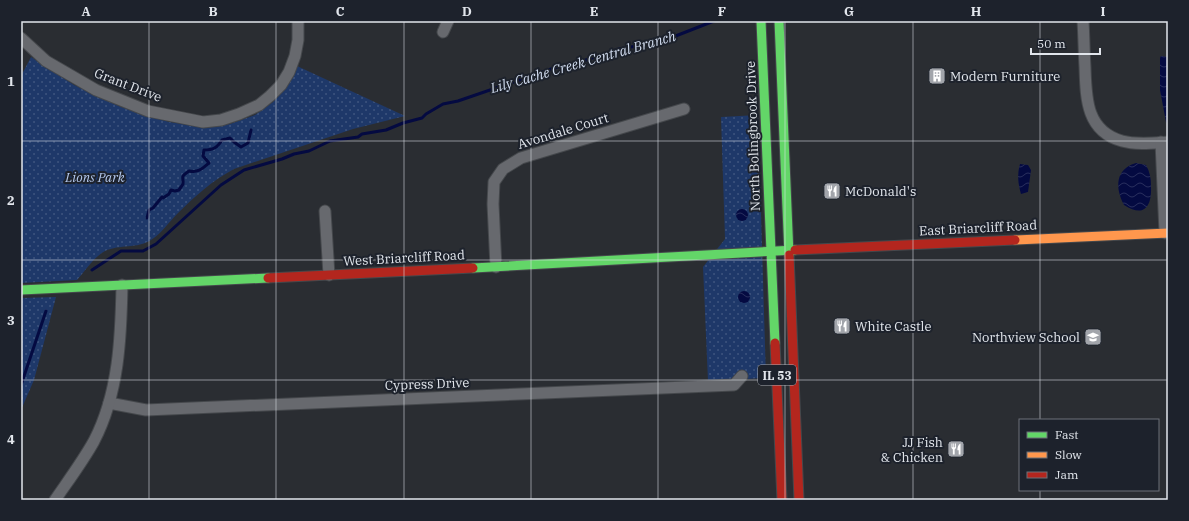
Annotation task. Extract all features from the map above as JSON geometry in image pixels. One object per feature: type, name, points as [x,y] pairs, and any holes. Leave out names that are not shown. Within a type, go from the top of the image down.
[{"type":"street","name":"Grant Drive","points":[[21,38],[46,61],[96,90],[148,111],[203,122],[221,120],[259,105],[281,85],[289,72],[295,56],[298,40],[298,21]]},
{"type":"street","points":[[443,32],[448,21]]},
{"type":"street","name":"North Bolingbrook Drive","points":[[761,21],[771,251]]},
{"type":"street","name":"IL 53","points":[[779,21],[799,500]]},
{"type":"street","points":[[1083,21],[1087,101],[1093,119],[1105,133],[1123,141],[1137,143],[1164,142],[1167,233]]},
{"type":"street","name":"Avondale Court","points":[[496,267],[493,204],[494,182],[503,169],[521,158],[684,109]]},
{"type":"street","points":[[325,211],[329,275]]},
{"type":"street","name":"East Briarcliff Road","points":[[788,250],[1167,233]]},
{"type":"street","name":"West Briarcliff Road","points":[[21,290],[496,267],[788,250]]},
{"type":"street","name":"IL 53","points":[[771,251],[782,500]]},
{"type":"street","points":[[55,500],[94,441],[109,403],[121,340],[122,285]]},
{"type":"street","name":"Cypress Drive","points":[[109,403],[146,410],[734,385],[742,376]]},
{"type":"green space","name":"Lions Park","points":[[31,57],[74,85],[121,107],[169,122],[203,127],[230,124],[255,115],[273,102],[287,85],[297,66],[405,116],[353,129],[234,169],[219,178],[197,195],[162,231],[151,240],[140,245],[105,251],[93,260],[77,280],[21,283],[21,76]]},
{"type":"green space","points":[[758,115],[766,378],[708,381],[703,267],[725,239],[721,117]]},
{"type":"green space","points":[[56,297],[34,380],[21,410],[21,298]]},
{"type":"water","points":[[1161,56],[1168,57],[1168,124],[1166,122],[1160,90]]},
{"type":"water","points":[[1136,163],[1146,165],[1151,183],[1150,200],[1148,205],[1142,210],[1131,209],[1124,205],[1118,186],[1121,174],[1124,170]]},
{"type":"water","points":[[1020,164],[1028,165],[1031,170],[1028,192],[1021,194],[1018,179]]},
{"type":"water","points":[[744,209],[747,210],[747,220],[740,221],[737,220],[736,213],[737,210]]},
{"type":"water","points":[[746,291],[749,292],[749,302],[742,303],[739,302],[738,295],[739,292]]},
{"type":"waterway","name":"Lily Cache Creek Central Branch","points":[[92,270],[121,251],[143,251],[156,244],[221,185],[244,170],[294,154],[309,151],[330,141],[358,137],[362,134],[386,130],[403,123],[422,118],[443,104],[458,101],[557,67],[580,62],[619,49],[643,45],[648,42],[673,37],[714,21]]},
{"type":"waterway","points":[[147,218],[149,210],[153,208],[162,197],[163,198],[169,194],[171,190],[179,190],[183,184],[184,175],[189,171],[200,170],[209,163],[203,156],[204,150],[210,150],[218,145],[222,140],[230,138],[241,147],[248,143],[251,130]]},
{"type":"waterway","points":[[21,385],[46,311]]},
{"type":"traffic: fast","points":[[761,21],[775,343]]},
{"type":"traffic: fast","points":[[779,21],[789,255]]},
{"type":"traffic: fast","points":[[473,268],[795,250]]},
{"type":"traffic: fast","points":[[21,290],[268,278]]},
{"type":"traffic: slow","points":[[1015,240],[1168,233]]},
{"type":"traffic: jam","points":[[795,250],[1015,240]]},
{"type":"traffic: jam","points":[[789,255],[799,500]]},
{"type":"traffic: jam","points":[[268,278],[473,268]]},
{"type":"traffic: jam","points":[[775,343],[782,500]]},
{"type":"place","name":"Modern Furniture","points":[[937,76]]},
{"type":"place","name":"McDonald's","points":[[832,191]]},
{"type":"place","name":"White Castle","points":[[842,326]]},
{"type":"place","name":"Northview School","points":[[1093,337]]},
{"type":"place","name":"JJ Fish & Chicken","points":[[956,449]]}]
